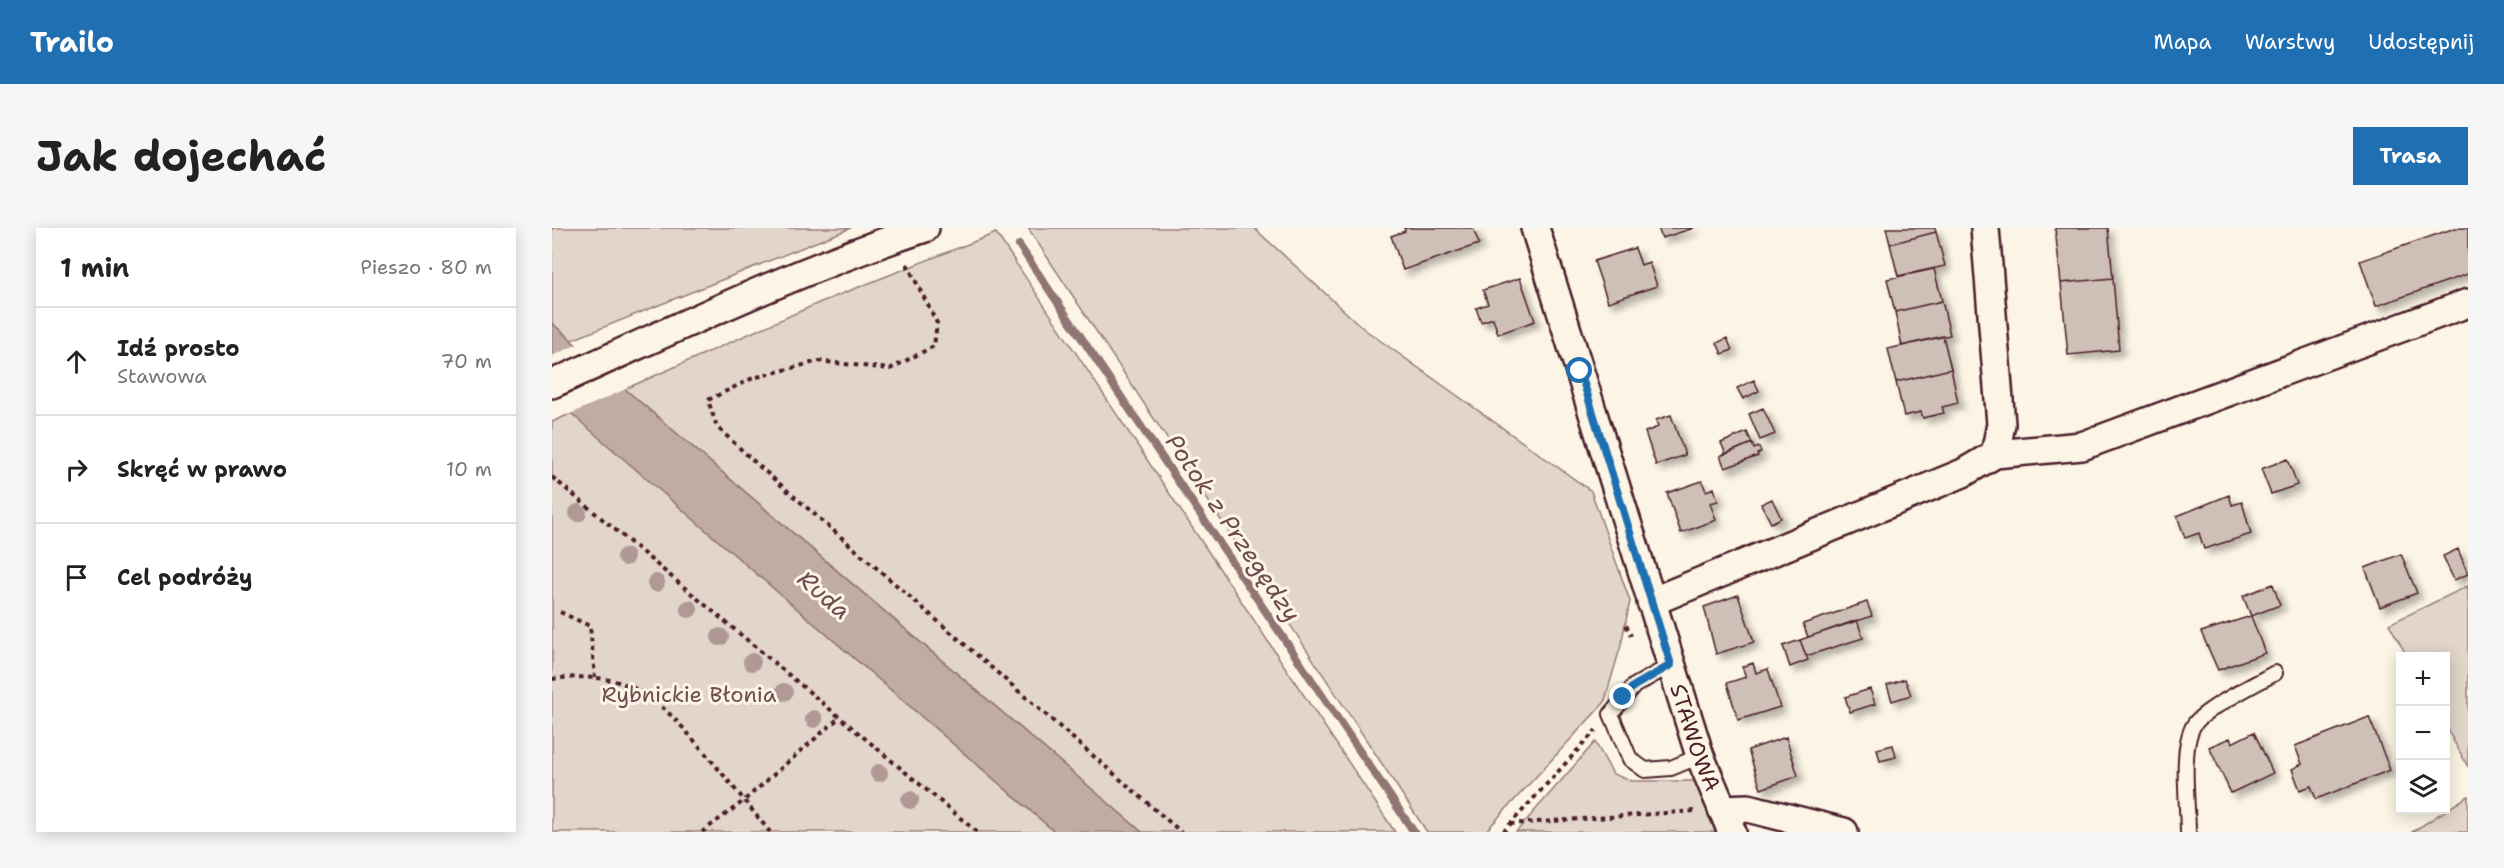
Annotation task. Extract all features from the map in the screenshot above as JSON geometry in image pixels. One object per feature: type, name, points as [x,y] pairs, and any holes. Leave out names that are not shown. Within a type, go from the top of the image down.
[{"type":"street","points":[[552,384],[813,268],[925,228]]},
{"type":"street","name":"STAWOWA","points":[[1535,228],[1700,756],[1727,820]]},
{"type":"street","points":[[1985,228],[2001,424],[1995,454]]},
{"type":"street","points":[[1651,602],[1963,473],[1995,454],[2082,446],[2468,303]]},
{"type":"street","points":[[1727,820],[1748,808],[1844,832]]},
{"type":"lane","points":[[1671,665],[1634,686],[1611,714],[1630,759],[1645,770],[1671,768],[1700,756]]},
{"type":"lane","points":[[2188,832],[2187,747],[2192,728],[2206,714],[2275,673]]},
{"type":"path","points":[[918,289],[937,323],[934,346],[890,369],[819,361],[753,378],[708,400],[717,427],[883,575],[1068,731],[1181,832]]},
{"type":"path","points":[[552,477],[977,832]]},
{"type":"path","points":[[560,612],[590,626],[595,677]]},
{"type":"path","points":[[552,679],[595,677],[611,680],[637,689],[657,700],[672,714],[770,832]]},
{"type":"path","points":[[1503,832],[1611,714]]},
{"type":"path","points":[[702,832],[744,800],[840,717]]},
{"type":"path","points":[[1510,824],[1727,820]]},
{"type":"green space","points":[[552,228],[851,228],[572,340],[552,323]]},
{"type":"green space","points":[[1028,228],[1254,228],[1364,329],[1591,491],[1630,601],[1621,645],[1604,703],[1485,832],[1427,832]]},
{"type":"green space","points":[[996,233],[1395,832],[1142,832],[625,389],[821,302]]},
{"type":"green space","name":"Rybnickie Błonia","points":[[572,413],[1055,832],[552,832],[552,422]]},
{"type":"green space","points":[[2468,586],[2468,767],[2450,734],[2450,652],[2405,652],[2389,624]]},
{"type":"green space","points":[[1595,742],[1613,774],[1631,781],[1699,781],[1719,832],[1516,832]]},
{"type":"green space","points":[[2468,796],[2468,832],[2412,832],[2440,814],[2450,814],[2450,808]]},
{"type":"water","name":"Ruda","points":[[552,323],[625,389],[1142,832],[1055,832],[552,397]]},
{"type":"pier","points":[[580,343],[628,388],[568,415],[552,401],[552,356]]},
{"type":"building","points":[[1404,228],[1473,228],[1479,244],[1403,270],[1391,236],[1405,231]]},
{"type":"building","points":[[1658,228],[1694,228],[1662,238]]},
{"type":"building","points":[[1886,228],[1935,228],[1936,232],[1890,244]]},
{"type":"building","points":[[2055,228],[2108,228],[2113,278],[2061,283]]},
{"type":"building","points":[[2455,228],[2468,228],[2468,274],[2376,306],[2360,261]]},
{"type":"building","points":[[1936,232],[1945,266],[1898,276],[1890,244]]},
{"type":"building","points":[[1635,248],[1641,265],[1649,262],[1657,286],[1608,302],[1594,261]]},
{"type":"building","points":[[1934,269],[1942,301],[1895,312],[1887,279]]},
{"type":"building","points":[[1520,278],[1535,321],[1498,334],[1493,318],[1481,322],[1476,308],[1488,304],[1483,290]]},
{"type":"building","points":[[2113,278],[2119,350],[2068,355],[2061,283]]},
{"type":"building","points":[[1942,301],[1950,335],[1902,346],[1895,312]]},
{"type":"building","points":[[1943,336],[1951,369],[1896,382],[1888,349]]},
{"type":"building","points":[[1727,338],[1732,350],[1722,354],[1717,343]]},
{"type":"building","points":[[1951,369],[1958,403],[1942,407],[1944,413],[1923,418],[1921,412],[1904,416],[1896,382]]},
{"type":"building","points":[[1754,380],[1759,391],[1743,399],[1737,388]]},
{"type":"building","points":[[1763,408],[1775,434],[1760,440],[1749,414]]},
{"type":"building","points":[[1671,415],[1685,455],[1656,465],[1645,432],[1658,427],[1656,420]]},
{"type":"building","points":[[1747,432],[1752,443],[1726,454],[1721,443]]},
{"type":"building","points":[[1752,443],[1754,449],[1759,447],[1761,452],[1757,454],[1758,456],[1725,468],[1720,456]]},
{"type":"building","points":[[2288,459],[2297,485],[2271,494],[2261,469]]},
{"type":"building","points":[[1702,481],[1706,491],[1714,488],[1718,501],[1710,503],[1716,520],[1681,533],[1667,493]]},
{"type":"building","points":[[2229,495],[2232,505],[2242,502],[2251,534],[2204,549],[2199,533],[2185,538],[2177,516]]},
{"type":"building","points":[[1772,499],[1781,518],[1771,523],[1761,504]]},
{"type":"building","points":[[2458,549],[2468,574],[2454,580],[2443,556]]},
{"type":"building","points":[[2401,554],[2417,593],[2380,607],[2365,568]]},
{"type":"building","points":[[2273,584],[2280,605],[2251,616],[2243,596]]},
{"type":"building","points":[[1738,595],[1754,642],[1716,654],[1704,607]]},
{"type":"building","points":[[1867,602],[1872,616],[1808,637],[1803,624]]},
{"type":"building","points":[[2251,616],[2265,653],[2218,670],[2201,632]]},
{"type":"building","points":[[1857,620],[1863,638],[1806,656],[1800,640]]},
{"type":"building","points":[[1800,640],[1808,660],[1790,667],[1783,646]]},
{"type":"building","points":[[1753,663],[1756,673],[1768,669],[1780,707],[1738,720],[1727,683],[1746,677],[1742,667]]},
{"type":"building","points":[[1905,679],[1911,695],[1892,701],[1887,685]]},
{"type":"building","points":[[1870,689],[1875,704],[1850,712],[1845,697]]},
{"type":"building","points":[[2369,717],[2390,770],[2316,799],[2311,786],[2300,790],[2292,769],[2302,764],[2295,746]]},
{"type":"building","points":[[2254,732],[2273,773],[2231,793],[2209,747],[2230,738],[2232,743]]},
{"type":"building","points":[[1786,737],[1798,776],[1761,789],[1748,750]]},
{"type":"building","points":[[1893,745],[1896,757],[1880,761],[1877,749]]},
{"type":"waterway","name":"Potok z Przegędzy","points":[[1019,245],[1414,832]]},
{"type":"route","points":[[1580,371],[1671,665],[1634,686],[1623,697]]}]
